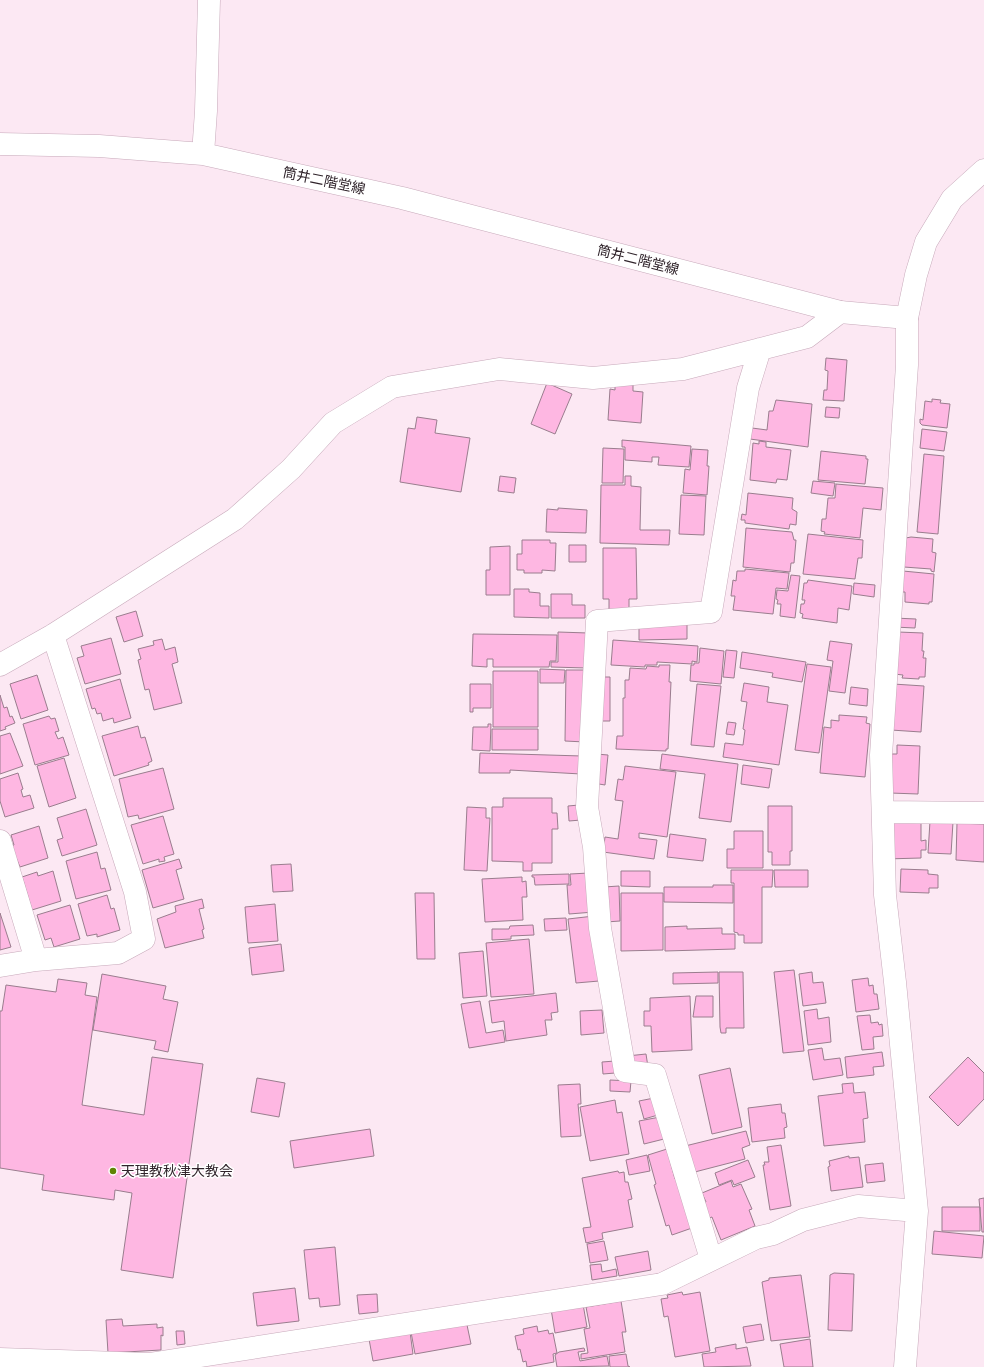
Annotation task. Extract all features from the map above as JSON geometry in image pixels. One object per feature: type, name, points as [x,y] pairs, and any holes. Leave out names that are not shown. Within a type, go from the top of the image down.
[{"type":"street","points":[[203,154],[206,111],[209,0]]},
{"type":"street","name":"筒井二階堂線","points":[[0,144],[99,146],[203,154],[402,198],[840,312],[907,318]]},
{"type":"street","points":[[905,1367],[917,1211],[896,982],[885,895],[881,755],[907,365],[907,318],[916,275],[926,242],[952,199],[984,170]]},
{"type":"street","points":[[0,665],[53,635],[235,519],[291,469],[333,423],[392,387],[499,369],[593,378],[683,369],[807,337],[840,312]]},
{"type":"street","points":[[711,1259],[655,1075],[625,1071],[600,928],[594,847],[587,799],[597,621],[711,612],[748,388],[760,349]]},
{"type":"street","points":[[0,966],[36,960],[118,952],[144,939],[136,892],[53,635]]},
{"type":"street","points":[[883,812],[984,813]]},
{"type":"street","points":[[0,841],[36,960]]},
{"type":"street","points":[[0,1359],[150,1364],[662,1284],[756,1238],[772,1234],[804,1220],[858,1206],[917,1211]]},
{"type":"building","points":[[826,358],[847,360],[844,401],[823,400],[824,390],[827,390],[828,371],[825,370]]},
{"type":"building","points":[[547,383],[572,394],[555,434],[531,424]]},
{"type":"building","points":[[615,384],[633,385],[633,391],[643,392],[641,423],[608,420],[610,389],[615,390]]},
{"type":"building","points":[[932,399],[941,400],[940,403],[950,404],[947,428],[922,425],[920,423],[920,419],[923,420],[925,401],[932,402]]},
{"type":"building","points":[[776,400],[812,404],[808,447],[750,439],[752,428],[767,430],[769,411],[773,411]]},
{"type":"building","points":[[826,407],[840,408],[839,418],[825,417]]},
{"type":"building","points":[[417,417],[437,420],[435,433],[470,438],[461,492],[400,482],[408,428],[415,429]]},
{"type":"building","points":[[922,429],[947,432],[944,451],[920,448]]},
{"type":"building","points":[[622,440],[691,446],[689,467],[658,465],[659,457],[652,457],[652,462],[625,460],[625,447],[622,447]]},
{"type":"building","points":[[759,441],[766,442],[766,447],[791,450],[787,480],[777,479],[776,483],[750,480],[753,443],[759,444]]},
{"type":"building","points":[[603,448],[624,449],[623,483],[602,483]]},
{"type":"building","points":[[692,449],[708,450],[707,466],[709,466],[707,495],[683,493],[685,469],[690,470]]},
{"type":"building","points":[[821,451],[866,456],[866,459],[868,459],[865,484],[818,480]]},
{"type":"building","points":[[924,454],[944,456],[938,534],[917,532]]},
{"type":"building","points":[[500,476],[516,478],[514,493],[498,491]]},
{"type":"building","points":[[625,476],[631,476],[631,486],[641,487],[640,530],[670,530],[669,545],[600,543],[601,485],[625,485]]},
{"type":"building","points":[[813,481],[835,483],[833,496],[811,493]]},
{"type":"building","points":[[836,484],[883,488],[881,510],[863,508],[860,538],[824,534],[825,532],[821,531],[822,519],[826,519],[828,498],[835,498]]},
{"type":"building","points":[[748,493],[793,498],[792,509],[797,512],[796,525],[790,524],[789,529],[745,523],[745,520],[741,520],[742,514],[746,515]]},
{"type":"building","points":[[681,495],[706,496],[704,535],[679,534]]},
{"type":"building","points":[[558,508],[587,510],[586,533],[546,532],[547,509],[558,510]]},
{"type":"building","points":[[746,528],[792,532],[794,540],[796,540],[794,563],[791,563],[790,572],[743,567]]},
{"type":"building","points":[[808,534],[863,540],[862,558],[858,558],[855,579],[803,574]]},
{"type":"building","points":[[906,538],[933,539],[932,552],[936,553],[934,572],[931,571],[931,569],[904,567]]},
{"type":"building","points":[[522,540],[550,540],[550,543],[556,543],[555,571],[542,570],[542,573],[524,573],[524,570],[517,570],[517,554],[522,554]]},
{"type":"building","points":[[569,545],[586,545],[586,562],[569,562]]},
{"type":"building","points":[[510,546],[510,595],[486,595],[486,570],[490,570],[490,547]]},
{"type":"building","points":[[603,548],[636,548],[637,599],[629,599],[629,609],[609,610],[609,599],[603,599]]},
{"type":"building","points":[[745,569],[789,573],[787,589],[776,588],[773,614],[733,610],[735,596],[731,596],[733,580],[736,581],[737,571],[745,571]]},
{"type":"building","points":[[903,571],[934,574],[932,602],[929,602],[929,604],[905,602],[905,592],[901,592]]},
{"type":"building","points":[[791,575],[800,576],[795,618],[780,616],[781,604],[777,604],[778,600],[776,599],[777,590],[788,591]]},
{"type":"building","points":[[808,580],[852,586],[849,610],[838,608],[837,623],[802,618],[803,614],[800,613],[801,604],[804,604],[805,600],[802,600],[804,583],[807,583]]},
{"type":"building","points":[[854,583],[875,585],[874,597],[853,594]]},
{"type":"building","points":[[514,589],[529,589],[529,592],[540,593],[540,606],[549,606],[549,618],[514,617]]},
{"type":"building","points":[[551,594],[572,594],[572,605],[585,605],[585,618],[551,618]]},
{"type":"building","points":[[136,611],[143,636],[124,642],[116,617]]},
{"type":"building","points":[[894,618],[916,619],[915,628],[894,627]]},
{"type":"building","points":[[687,624],[687,639],[639,640],[639,626]]},
{"type":"building","points":[[558,632],[588,633],[587,668],[551,667],[551,662],[558,662]]},
{"type":"building","points":[[898,632],[923,633],[922,651],[924,651],[923,658],[926,658],[925,677],[919,677],[919,679],[902,678],[903,675],[894,674]]},
{"type":"building","points":[[473,634],[557,635],[556,661],[550,661],[549,667],[493,667],[493,659],[487,659],[487,667],[472,666]]},
{"type":"building","points":[[111,638],[121,674],[85,684],[77,658],[84,656],[81,646]]},
{"type":"building","points":[[162,639],[165,650],[175,647],[178,662],[172,664],[182,703],[154,710],[149,689],[145,690],[138,660],[141,659],[138,649],[154,645],[153,641]]},
{"type":"building","points":[[613,640],[698,646],[697,662],[692,661],[692,664],[657,662],[657,665],[645,665],[645,667],[611,665]]},
{"type":"building","points":[[830,641],[852,644],[845,693],[829,691],[833,661],[827,660]]},
{"type":"building","points":[[700,648],[724,651],[721,684],[690,681],[691,665],[694,665],[694,663],[699,663]]},
{"type":"building","points":[[726,650],[737,651],[734,678],[723,677]]},
{"type":"building","points":[[742,652],[806,662],[802,682],[772,677],[773,673],[740,668]]},
{"type":"building","points":[[807,664],[831,667],[819,753],[795,750]]},
{"type":"building","points":[[659,665],[670,665],[669,682],[671,682],[668,749],[666,749],[666,751],[616,749],[617,736],[623,736],[623,698],[625,698],[625,680],[629,680],[630,668],[646,669],[647,666],[659,667]]},
{"type":"building","points":[[540,669],[565,670],[564,683],[540,683]]},
{"type":"building","points":[[566,670],[587,670],[585,742],[565,741]]},
{"type":"building","points":[[493,671],[538,671],[538,727],[493,727]]},
{"type":"building","points":[[37,675],[48,710],[21,719],[10,684]]},
{"type":"building","points":[[598,677],[610,677],[610,721],[598,721]]},
{"type":"building","points":[[120,679],[131,718],[114,723],[113,718],[103,721],[101,713],[97,714],[95,708],[92,709],[86,689]]},
{"type":"building","points":[[744,683],[769,687],[767,702],[788,705],[779,765],[723,757],[725,743],[743,745],[745,730],[743,729],[747,702],[741,701]]},
{"type":"building","points":[[470,684],[491,684],[491,708],[473,708],[473,712],[470,712]]},
{"type":"building","points":[[697,684],[721,686],[714,747],[691,745]]},
{"type":"building","points":[[893,684],[924,686],[921,732],[891,730]]},
{"type":"building","points":[[851,687],[868,689],[867,706],[849,704]]},
{"type":"building","points":[[0,695],[4,708],[7,707],[10,717],[12,716],[15,723],[0,731]]},
{"type":"building","points":[[839,715],[867,717],[866,723],[870,724],[865,777],[820,773],[824,727],[831,728],[831,720],[839,721]]},
{"type":"building","points":[[49,716],[51,719],[55,718],[59,731],[55,732],[58,739],[63,737],[69,755],[35,765],[23,724]]},
{"type":"building","points":[[728,722],[736,723],[734,735],[726,734]]},
{"type":"building","points":[[488,724],[491,724],[490,751],[472,750],[473,727],[488,727]]},
{"type":"building","points":[[138,726],[141,738],[145,737],[152,761],[148,763],[149,765],[114,776],[102,736]]},
{"type":"building","points":[[492,729],[538,729],[538,750],[492,750]]},
{"type":"building","points":[[10,733],[23,766],[0,774],[0,736]]},
{"type":"building","points":[[897,745],[920,746],[918,794],[890,793],[891,754],[897,754]]},
{"type":"building","points":[[480,753],[582,756],[581,774],[510,770],[510,773],[479,773]]},
{"type":"building","points":[[596,754],[608,755],[605,785],[593,783]]},
{"type":"building","points":[[662,754],[738,764],[731,822],[699,818],[705,774],[660,769]]},
{"type":"building","points":[[64,758],[76,798],[49,807],[37,766]]},
{"type":"building","points":[[743,765],[772,769],[769,788],[741,784]]},
{"type":"building","points":[[625,766],[676,772],[667,837],[639,833],[639,838],[657,840],[654,859],[603,852],[605,837],[618,839],[623,801],[615,800],[618,779],[623,780]]},
{"type":"building","points":[[163,768],[174,809],[139,819],[138,815],[128,817],[119,779]]},
{"type":"building","points":[[18,773],[23,789],[21,790],[23,797],[30,795],[34,808],[5,817],[0,801],[0,779]]},
{"type":"building","points":[[503,798],[552,798],[552,813],[557,813],[558,829],[552,829],[552,863],[532,863],[532,871],[523,871],[523,862],[492,861],[492,807],[503,807]]},
{"type":"building","points":[[579,805],[581,820],[569,821],[568,806]]},
{"type":"building","points":[[768,806],[792,806],[792,851],[790,851],[790,865],[772,865],[772,852],[768,852]]},
{"type":"building","points":[[467,807],[486,808],[486,818],[490,818],[487,871],[464,870]]},
{"type":"building","points":[[86,809],[97,845],[62,856],[57,840],[63,838],[57,818]]},
{"type":"building","points":[[163,816],[174,854],[164,857],[165,861],[159,862],[159,859],[143,864],[131,825]]},
{"type":"building","points":[[921,817],[921,841],[926,840],[926,850],[921,850],[921,858],[885,859],[887,818]]},
{"type":"building","points":[[930,821],[953,822],[951,854],[928,853]]},
{"type":"building","points":[[957,823],[984,824],[984,862],[956,860]]},
{"type":"building","points":[[39,826],[48,858],[20,867],[11,846],[14,845],[11,835]]},
{"type":"building","points":[[734,831],[763,831],[763,868],[727,868],[727,849],[734,849]]},
{"type":"building","points":[[670,834],[706,839],[703,861],[667,857]]},
{"type":"building","points":[[97,852],[101,869],[105,868],[111,890],[76,899],[66,861]]},
{"type":"building","points":[[179,859],[182,868],[176,870],[184,899],[153,908],[142,870]]},
{"type":"building","points":[[291,864],[293,891],[273,892],[271,865]]},
{"type":"building","points":[[901,869],[928,870],[928,874],[938,875],[938,888],[929,888],[929,893],[900,892]]},
{"type":"building","points":[[731,870],[773,870],[772,887],[762,887],[762,943],[744,943],[744,935],[738,935],[738,933],[734,932],[734,883],[731,883]]},
{"type":"building","points":[[774,870],[808,870],[808,887],[775,887]]},
{"type":"building","points":[[53,871],[61,901],[32,910],[22,877],[37,872],[38,876]]},
{"type":"building","points":[[621,871],[650,871],[650,887],[621,886]]},
{"type":"building","points":[[589,873],[594,912],[569,914],[567,885],[571,885],[570,874]]},
{"type":"building","points":[[569,874],[569,884],[535,885],[534,877],[532,877],[532,875]]},
{"type":"building","points":[[522,877],[522,882],[526,881],[527,897],[522,897],[523,920],[485,922],[482,879]]},
{"type":"building","points":[[713,885],[733,885],[733,903],[664,902],[664,887],[713,887]]},
{"type":"building","points":[[619,886],[620,921],[606,922],[604,887]]},
{"type":"building","points":[[415,893],[434,893],[435,959],[417,959]]},
{"type":"building","points":[[621,893],[663,893],[663,950],[621,951]]},
{"type":"building","points":[[107,895],[111,909],[114,908],[120,930],[97,937],[97,934],[87,936],[78,904]]},
{"type":"building","points":[[202,899],[204,908],[199,909],[204,929],[202,930],[204,938],[165,948],[157,919],[176,912],[175,906]]},
{"type":"building","points":[[275,904],[278,941],[248,943],[245,907]]},
{"type":"building","points":[[70,905],[80,939],[54,947],[51,938],[45,940],[37,915]]},
{"type":"building","points":[[0,913],[11,947],[0,950]]},
{"type":"building","points":[[594,916],[599,981],[576,983],[568,919]]},
{"type":"building","points":[[566,918],[567,930],[545,931],[544,919]]},
{"type":"building","points":[[533,925],[534,935],[511,936],[511,939],[492,940],[492,929],[509,929],[510,926]]},
{"type":"building","points":[[687,926],[687,929],[722,928],[722,934],[735,934],[735,949],[665,951],[665,927]]},
{"type":"building","points":[[529,939],[534,994],[491,997],[486,943]]},
{"type":"building","points":[[281,944],[284,971],[252,975],[249,948]]},
{"type":"building","points":[[483,951],[487,996],[463,998],[459,953]]},
{"type":"building","points":[[794,970],[804,1051],[783,1053],[774,972]]},
{"type":"building","points":[[718,972],[718,983],[673,984],[673,973]]},
{"type":"building","points":[[719,972],[743,972],[744,1028],[726,1028],[726,1033],[721,1033],[720,1027]]},
{"type":"building","points":[[812,972],[813,983],[823,982],[826,1003],[803,1006],[799,974]]},
{"type":"building","points":[[102,974],[166,986],[163,999],[178,1002],[168,1052],[154,1049],[156,1041],[93,1030]]},
{"type":"building","points":[[868,978],[869,986],[873,985],[874,994],[877,994],[879,1009],[856,1012],[852,980]]},
{"type":"building","points":[[58,979],[87,983],[85,995],[97,997],[82,1105],[144,1115],[152,1057],[203,1064],[173,1278],[121,1270],[132,1193],[115,1190],[114,1200],[42,1190],[44,1175],[0,1168],[0,1011],[2,1011],[6,985],[56,992]]},
{"type":"building","points":[[556,993],[558,1012],[551,1013],[552,1020],[545,1020],[547,1035],[506,1041],[504,1021],[492,1023],[489,1001]]},
{"type":"building","points":[[690,996],[692,1050],[652,1052],[651,1026],[644,1026],[644,1011],[650,1011],[650,998]]},
{"type":"building","points":[[696,996],[713,996],[713,1017],[693,1017]]},
{"type":"building","points":[[480,1001],[486,1033],[503,1030],[505,1042],[469,1048],[461,1004]]},
{"type":"building","points":[[817,1009],[818,1019],[829,1017],[831,1042],[808,1045],[804,1011]]},
{"type":"building","points":[[602,1010],[604,1033],[581,1035],[580,1011]]},
{"type":"building","points":[[870,1015],[871,1023],[878,1022],[879,1025],[882,1024],[883,1036],[873,1037],[874,1049],[862,1050],[857,1016]]},
{"type":"building","points":[[822,1048],[824,1060],[840,1058],[843,1075],[813,1080],[808,1050]]},
{"type":"building","points":[[882,1052],[884,1066],[873,1067],[874,1075],[847,1078],[845,1057]]},
{"type":"building","points":[[646,1054],[648,1067],[628,1069],[627,1056]]},
{"type":"building","points":[[968,1057],[984,1073],[984,1099],[958,1126],[929,1097]]},
{"type":"building","points":[[615,1061],[615,1073],[603,1074],[602,1062]]},
{"type":"building","points":[[730,1068],[742,1127],[712,1134],[699,1075]]},
{"type":"building","points":[[257,1078],[285,1083],[279,1117],[251,1112]]},
{"type":"building","points":[[610,1080],[631,1081],[630,1092],[610,1091]]},
{"type":"building","points":[[853,1083],[854,1093],[865,1092],[868,1118],[863,1119],[865,1142],[824,1146],[818,1096],[843,1093],[842,1084]]},
{"type":"building","points":[[580,1084],[581,1104],[578,1104],[581,1136],[561,1137],[558,1085]]},
{"type":"building","points":[[654,1098],[658,1115],[644,1119],[639,1101]]},
{"type":"building","points":[[615,1100],[617,1113],[622,1112],[629,1154],[590,1161],[580,1107]]},
{"type":"building","points":[[781,1104],[782,1113],[785,1113],[787,1127],[784,1128],[785,1138],[752,1142],[748,1108]]},
{"type":"building","points":[[660,1117],[664,1139],[644,1144],[639,1121]]},
{"type":"building","points":[[370,1129],[374,1156],[294,1168],[290,1141]]},
{"type":"building","points":[[746,1131],[750,1145],[742,1148],[745,1159],[687,1174],[681,1147]]},
{"type":"building","points":[[781,1145],[791,1206],[770,1210],[763,1165],[765,1165],[764,1162],[769,1162],[767,1147]]},
{"type":"building","points":[[667,1149],[675,1179],[678,1179],[692,1228],[672,1235],[669,1225],[666,1226],[654,1185],[656,1184],[648,1155]]},
{"type":"building","points":[[647,1155],[650,1171],[629,1175],[626,1160]]},
{"type":"building","points":[[849,1156],[849,1158],[859,1157],[863,1187],[831,1191],[828,1167],[830,1166],[829,1161]]},
{"type":"building","points":[[748,1160],[755,1177],[734,1185],[732,1180],[719,1185],[715,1173]]},
{"type":"building","points":[[883,1163],[885,1181],[867,1183],[865,1165]]},
{"type":"building","points":[[618,1171],[619,1173],[624,1172],[625,1182],[628,1182],[632,1199],[628,1200],[633,1227],[602,1233],[603,1239],[586,1243],[583,1228],[591,1227],[582,1178]]},
{"type":"building","points":[[731,1181],[733,1187],[741,1184],[752,1209],[749,1210],[755,1226],[721,1240],[712,1217],[709,1218],[703,1204],[706,1202],[702,1193]]},
{"type":"building","points":[[984,1198],[984,1232],[982,1232],[979,1199]]},
{"type":"building","points":[[942,1207],[980,1207],[980,1231],[942,1231]]},
{"type":"building","points":[[934,1231],[984,1236],[982,1258],[932,1254]]},
{"type":"building","points":[[604,1241],[608,1260],[590,1263],[587,1244]]},
{"type":"building","points":[[335,1247],[340,1305],[320,1307],[319,1298],[309,1299],[304,1250]]},
{"type":"building","points":[[648,1251],[651,1270],[619,1276],[615,1257]]},
{"type":"building","points":[[601,1264],[602,1272],[616,1269],[617,1276],[592,1280],[590,1265]]},
{"type":"building","points":[[834,1273],[854,1274],[852,1331],[828,1330],[830,1275]]},
{"type":"building","points":[[801,1275],[810,1337],[771,1341],[762,1282],[769,1280],[769,1278]]},
{"type":"building","points":[[295,1288],[299,1321],[257,1326],[253,1293]]},
{"type":"building","points":[[682,1292],[683,1295],[700,1292],[710,1351],[675,1357],[668,1316],[664,1317],[661,1299],[668,1298],[667,1295]]},
{"type":"building","points":[[377,1294],[378,1312],[359,1314],[357,1295]]},
{"type":"building","points":[[621,1301],[626,1332],[622,1332],[625,1352],[581,1359],[581,1354],[588,1353],[584,1329],[590,1328],[586,1307]]},
{"type":"building","points":[[583,1304],[587,1327],[555,1333],[551,1309]]},
{"type":"building","points":[[122,1319],[123,1326],[157,1324],[157,1328],[163,1327],[163,1336],[161,1335],[161,1350],[108,1353],[106,1320]]},
{"type":"building","points":[[761,1324],[764,1340],[746,1343],[743,1327]]},
{"type":"building","points":[[467,1325],[471,1344],[415,1354],[411,1332]]},
{"type":"building","points":[[537,1326],[538,1332],[548,1330],[549,1334],[553,1333],[557,1353],[553,1354],[554,1362],[527,1367],[526,1361],[523,1362],[520,1349],[518,1350],[515,1336],[524,1334],[523,1329]]},
{"type":"building","points":[[176,1331],[184,1331],[185,1344],[177,1345]]},
{"type":"building","points":[[410,1332],[413,1354],[373,1361],[369,1339]]},
{"type":"building","points":[[810,1339],[813,1367],[784,1367],[780,1344]]},
{"type":"building","points":[[736,1344],[736,1349],[747,1347],[751,1366],[704,1367],[702,1354],[716,1352],[715,1348]]},
{"type":"building","points":[[584,1348],[585,1351],[578,1352],[580,1361],[607,1356],[609,1366],[557,1367],[555,1355],[559,1352]]},
{"type":"building","points":[[626,1354],[628,1366],[630,1367],[610,1367],[609,1356]]},
{"type":"place","name":"天理教秋津大教会","points":[[113,1171]]}]
